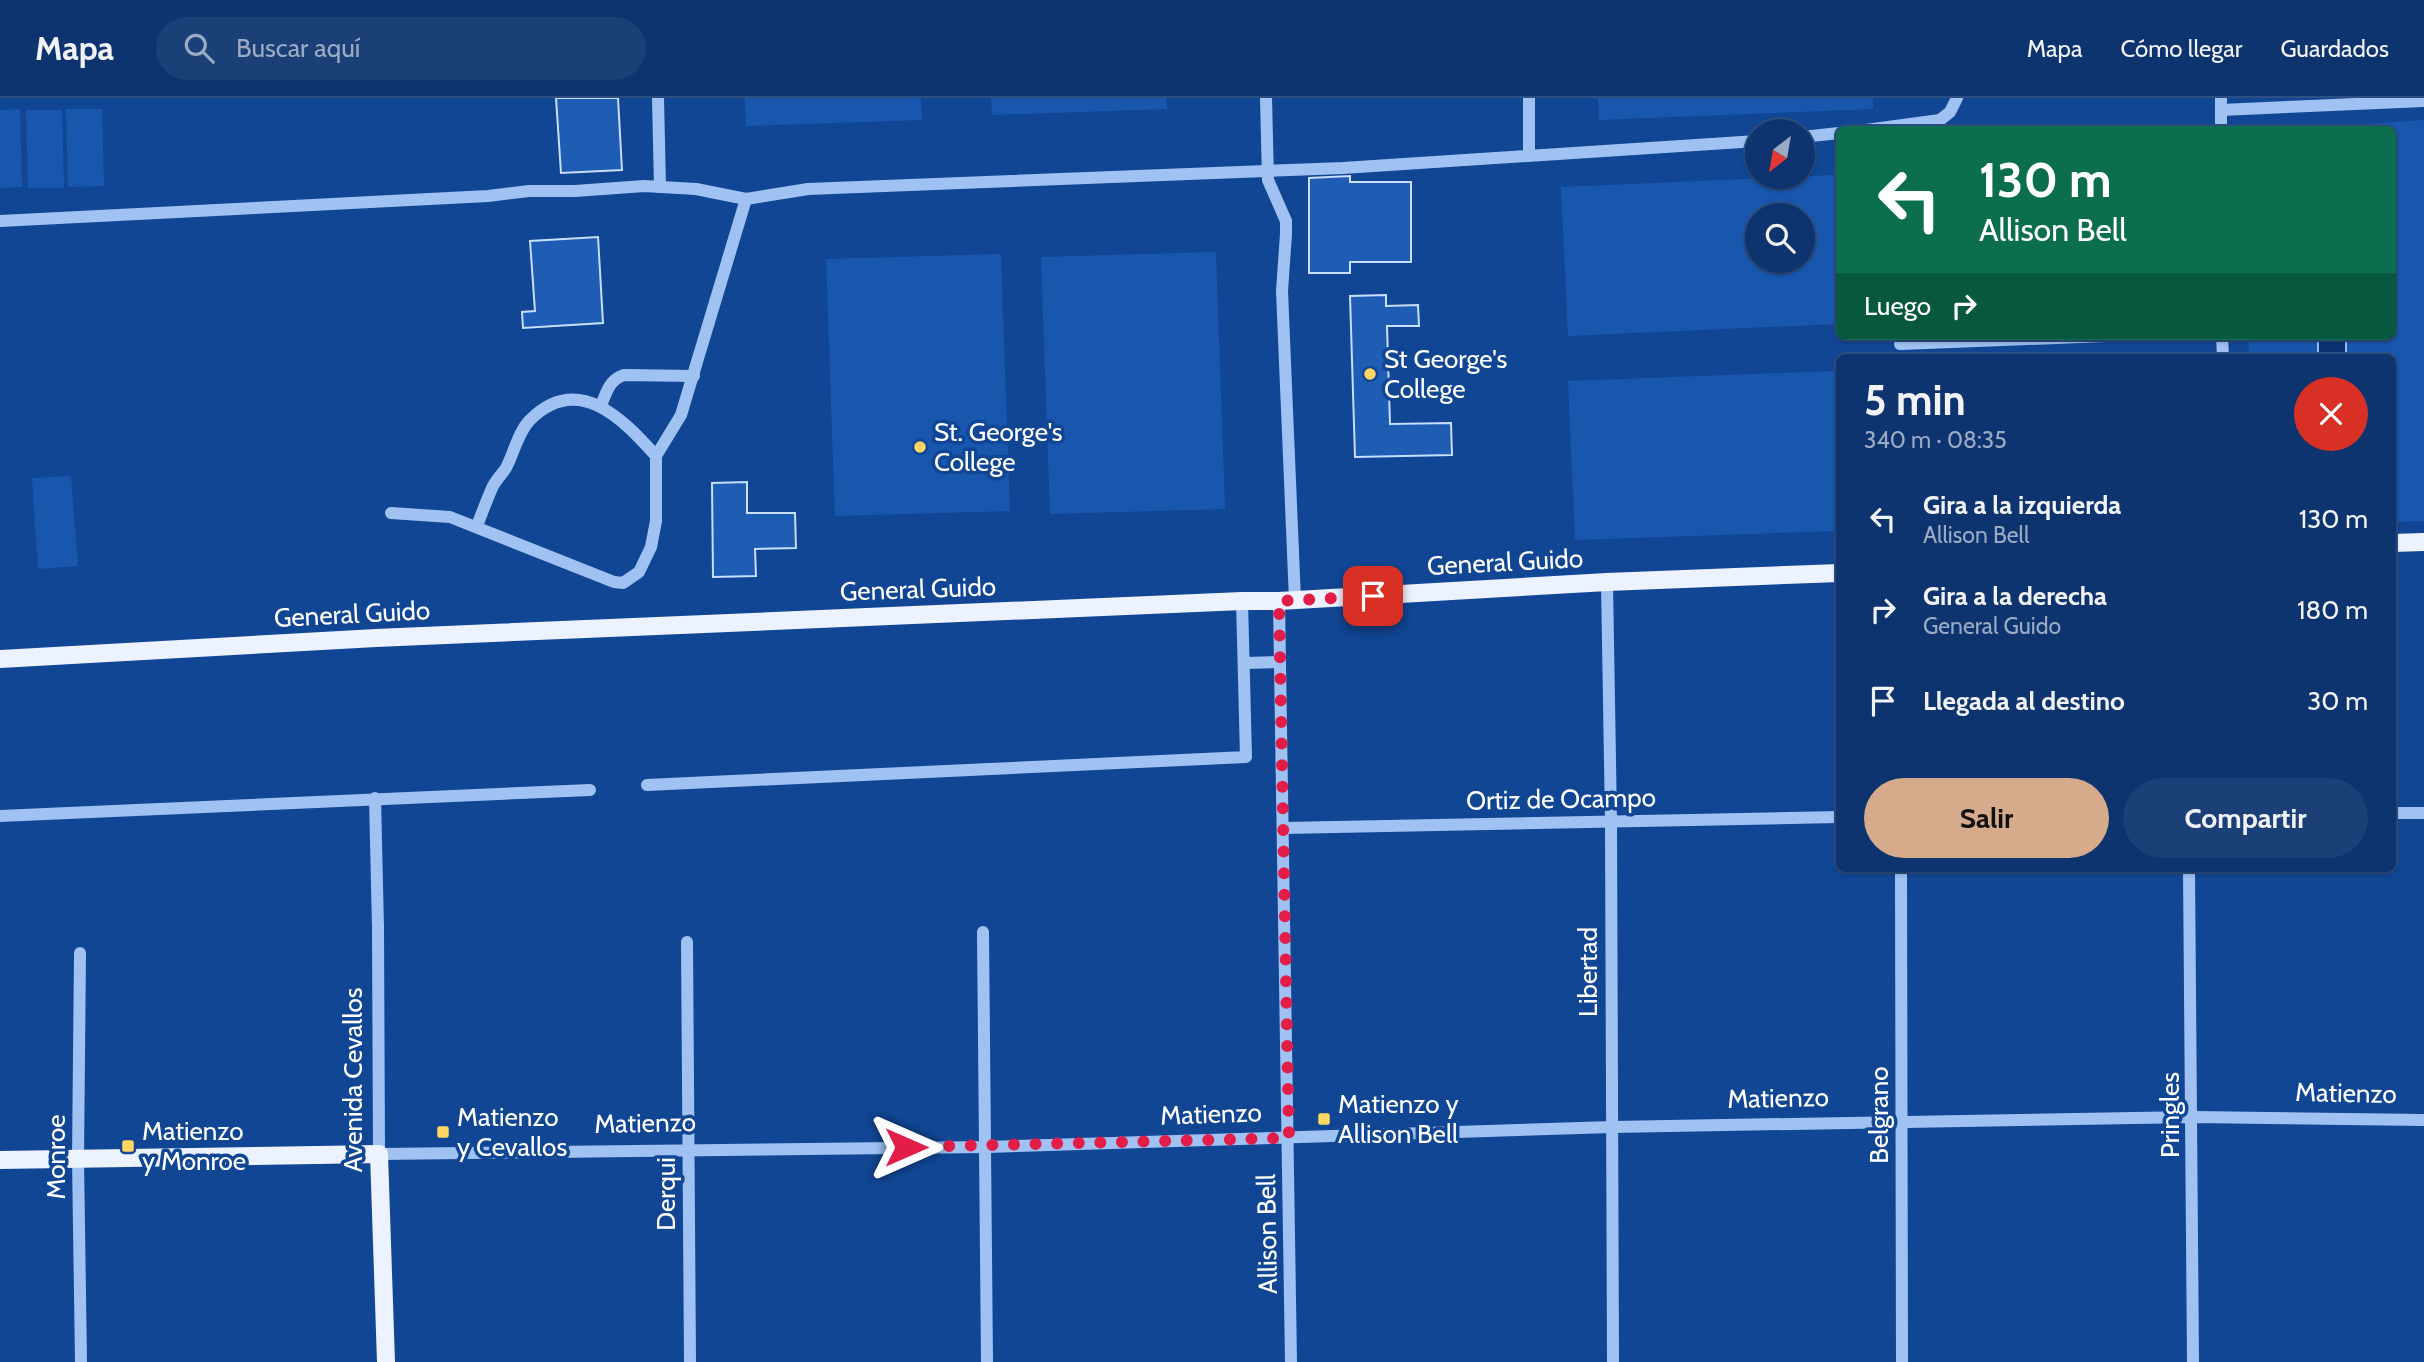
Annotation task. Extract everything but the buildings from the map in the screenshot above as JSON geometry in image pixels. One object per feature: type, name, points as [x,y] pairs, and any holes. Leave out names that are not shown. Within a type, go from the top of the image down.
[{"type":"main road","points":[[2396,543],[2424,542]]},
{"type":"main road","name":"General Guido","points":[[0,659],[390,638],[1287,601],[1607,582],[1836,573]]},
{"type":"main road","name":"Matienzo","points":[[0,1160],[379,1154]]},
{"type":"main road","name":"Avenida Cevallos","points":[[379,1154],[386,1362]]},
{"type":"street","points":[[658,98],[660,187]]},
{"type":"street","points":[[1266,98],[1266,170]]},
{"type":"street","points":[[1529,98],[1529,155]]},
{"type":"street","points":[[1896,126],[1940,120],[1950,112],[1956,98]]},
{"type":"street","points":[[2221,126],[2221,104],[2424,101]]},
{"type":"street","points":[[1815,136],[1836,133]]},
{"type":"street","points":[[0,221],[488,197],[529,191],[644,186],[696,189],[746,199],[808,189],[1343,168],[1745,142]]},
{"type":"street","name":"Allison Bell","points":[[1266,170],[1286,221],[1282,291],[1287,601],[1279,662],[1291,1362]]},
{"type":"street","points":[[391,513],[434,514],[477,526],[614,582],[623,583],[639,572],[651,547],[656,521],[656,456],[681,415],[746,199]]},
{"type":"street","points":[[1900,346],[2024,340]]},
{"type":"street","points":[[601,405],[609,385],[624,374],[694,376]]},
{"type":"street","points":[[477,526],[494,484],[505,470],[529,420],[561,400],[577,399],[601,405],[624,423],[656,456]]},
{"type":"street","name":"Libertad","points":[[1607,582],[1611,821],[1613,1362]]},
{"type":"street","points":[[647,785],[1246,757],[1242,601]]},
{"type":"street","points":[[1244,663],[1279,662]]},
{"type":"street","points":[[0,816],[590,790]]},
{"type":"street","name":"Avenida Cevallos","points":[[375,798],[379,1154]]},
{"type":"street","points":[[2396,813],[2424,813]]},
{"type":"street","name":"Ortiz de Ocampo","points":[[1283,828],[1836,817]]},
{"type":"street","name":"Belgrano","points":[[1901,872],[1902,1362]]},
{"type":"street","name":"Pringles","points":[[2189,872],[2193,1362]]},
{"type":"street","points":[[983,932],[987,1362]]},
{"type":"street","name":"Derqui","points":[[687,942],[690,1362]]},
{"type":"street","name":"Monroe","points":[[80,953],[78,1159],[81,1362]]},
{"type":"street","name":"Matienzo","points":[[379,1154],[987,1147],[1612,1127],[2193,1117],[2424,1120]]},
{"type":"shaded area","points":[[745,98],[921,98],[922,120],[746,126]]},
{"type":"shaded area","points":[[991,98],[1166,98],[1167,109],[992,115]]},
{"type":"shaded area","points":[[1598,98],[1873,98],[1873,109],[1599,120]]},
{"type":"shaded area","points":[[20,109],[22,187],[0,188],[0,110]]},
{"type":"shaded area","points":[[66,109],[102,109],[104,186],[68,187]]},
{"type":"shaded area","points":[[26,110],[62,110],[64,188],[28,188]]},
{"type":"shaded area","points":[[2424,120],[2424,521],[2396,522],[2396,354],[2249,354],[2248,340],[2396,340],[2396,126],[2337,126]]},
{"type":"shaded area","points":[[1835,175],[1836,324],[1568,336],[1561,187],[1745,179],[1745,189],[1815,189],[1815,176]]},
{"type":"shaded area","points":[[1216,252],[1225,509],[1050,514],[1041,257]]},
{"type":"shaded area","points":[[1001,254],[1010,511],[835,516],[826,259]]},
{"type":"shaded area","points":[[2318,340],[2346,340],[2346,354],[2318,354]]},
{"type":"shaded area","points":[[1836,371],[1836,531],[1575,540],[1568,381]]},
{"type":"shaded area","points":[[71,476],[78,566],[38,569],[32,478]]},
{"type":"place","name":"St George's College","points":[[1370,374]]},
{"type":"place","name":"St. George's College","points":[[920,447]]},
{"type":"place","name":"Matienzo y Allison Bell","points":[[1324,1119]]},
{"type":"place","name":"Matienzo y Cevallos","points":[[443,1132]]},
{"type":"place","name":"Matienzo y Monroe","points":[[128,1146]]},
{"type":"route","points":[[906,1147],[1289,1138],[1279,601],[1373,596]]}]
